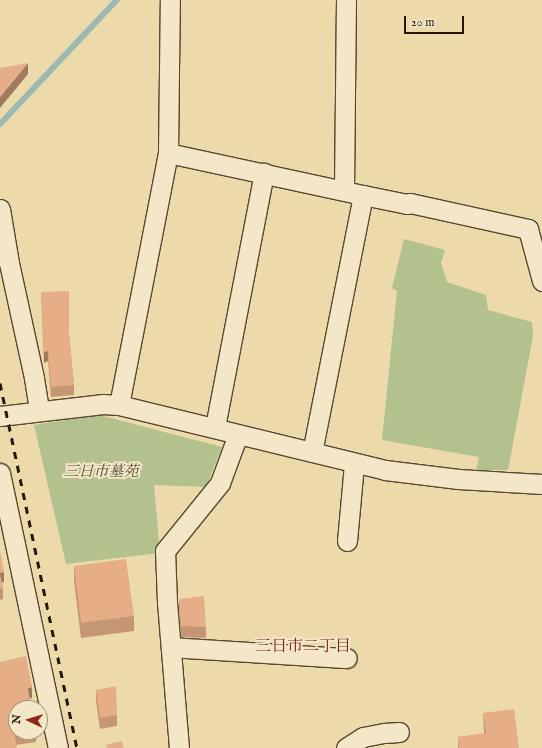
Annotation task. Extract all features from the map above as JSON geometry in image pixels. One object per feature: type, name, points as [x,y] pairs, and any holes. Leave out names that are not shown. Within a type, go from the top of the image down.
[{"type":"street","points":[[119,405],[168,153],[170,0]]},
{"type":"street","points":[[344,190],[346,0]]},
{"type":"street","points":[[168,153],[528,229],[542,281]]},
{"type":"street","points":[[215,427],[264,173]]},
{"type":"street","points":[[312,452],[363,195]]},
{"type":"street","points":[[0,210],[9,263],[34,378],[39,411]]},
{"type":"street","points":[[0,416],[103,404],[119,405],[215,427],[354,464],[385,470],[458,479],[542,484]]},
{"type":"street","points":[[179,748],[170,647],[165,551],[220,483],[238,434]]},
{"type":"street","points":[[348,541],[354,464]]},
{"type":"street","points":[[0,473],[58,748]]},
{"type":"street","points":[[170,647],[347,658]]},
{"type":"street","points":[[346,748],[363,737],[399,732]]},
{"type":"green space","points":[[404,239],[445,250],[441,263],[447,282],[486,295],[488,310],[532,322],[533,336],[508,470],[476,470],[479,457],[382,440],[397,291],[392,288]]},
{"type":"green space","name":"三日市墓苑","points":[[99,415],[222,447],[206,487],[154,485],[160,553],[66,564],[34,425]]},
{"type":"building","points":[[28,63],[0,97],[0,68]]},
{"type":"building","points":[[69,291],[69,334],[74,385],[51,387],[48,351],[44,352],[41,292]]},
{"type":"building","points":[[0,551],[4,572],[0,573]]},
{"type":"building","points":[[126,559],[134,616],[81,623],[74,566]]},
{"type":"building","points":[[0,574],[3,589],[0,589]]},
{"type":"building","points":[[204,596],[206,627],[181,626],[179,599]]},
{"type":"building","points":[[26,656],[32,687],[28,688],[30,700],[8,700],[8,740],[15,740],[17,748],[0,748],[0,662]]},
{"type":"building","points":[[116,686],[117,715],[100,718],[96,690]]},
{"type":"building","points":[[514,709],[519,748],[459,748],[458,737],[486,733],[483,713]]},
{"type":"building","points":[[122,741],[124,748],[107,748],[106,745]]},
{"type":"waterway","points":[[0,124],[117,0]]},
{"type":"railway","points":[[0,383],[77,748]]},
{"type":"district","name":"三日市二丁目","points":[[303,647]]}]
